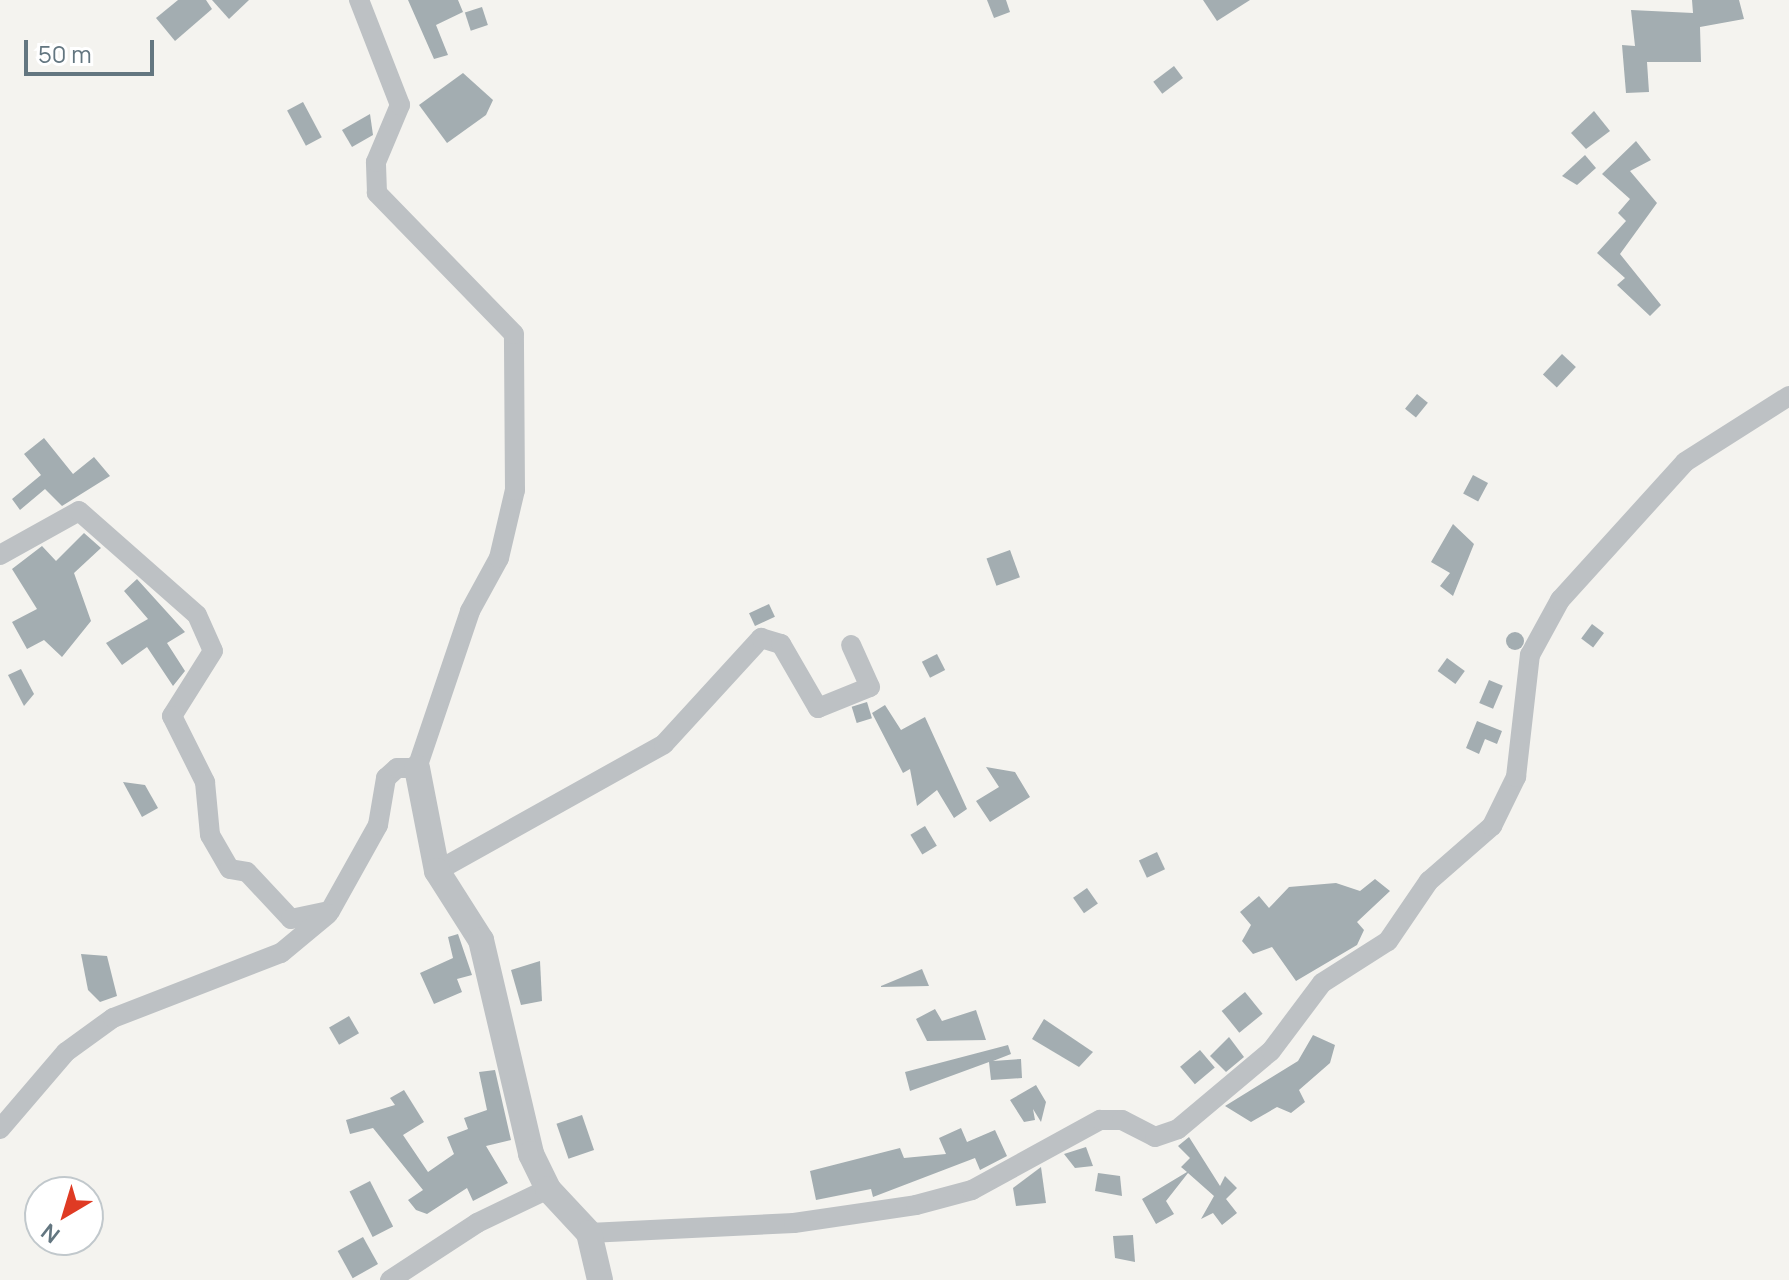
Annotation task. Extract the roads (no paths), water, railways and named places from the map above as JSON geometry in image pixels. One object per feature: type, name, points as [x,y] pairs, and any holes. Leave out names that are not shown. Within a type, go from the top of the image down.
[{"type":"street","points":[[359,0],[394,74],[400,105],[376,162],[377,193],[506,319],[517,352],[512,513],[417,768],[437,871],[481,940],[521,1122],[548,1189],[589,1233],[600,1280]]},
{"type":"street","points":[[589,1233],[794,1223],[916,1205],[972,1190],[1100,1120],[1122,1120],[1155,1137],[1178,1129],[1271,1051],[1322,983],[1388,941],[1429,881],[1492,826],[1516,777],[1530,655],[1560,600],[1685,462],[1789,396]]},
{"type":"street","points":[[0,555],[79,511],[197,615],[213,651],[172,716],[205,782],[210,835],[230,869],[247,872],[291,919],[330,911]]},
{"type":"street","points":[[437,871],[664,744],[761,638],[781,644],[818,708],[870,687],[851,645]]},
{"type":"street","points":[[0,1129],[66,1052],[99,1027],[171,990],[281,953],[330,911],[378,825],[386,778],[397,768],[417,768]]},
{"type":"street","points":[[390,1280],[477,1223],[548,1189]]}]
